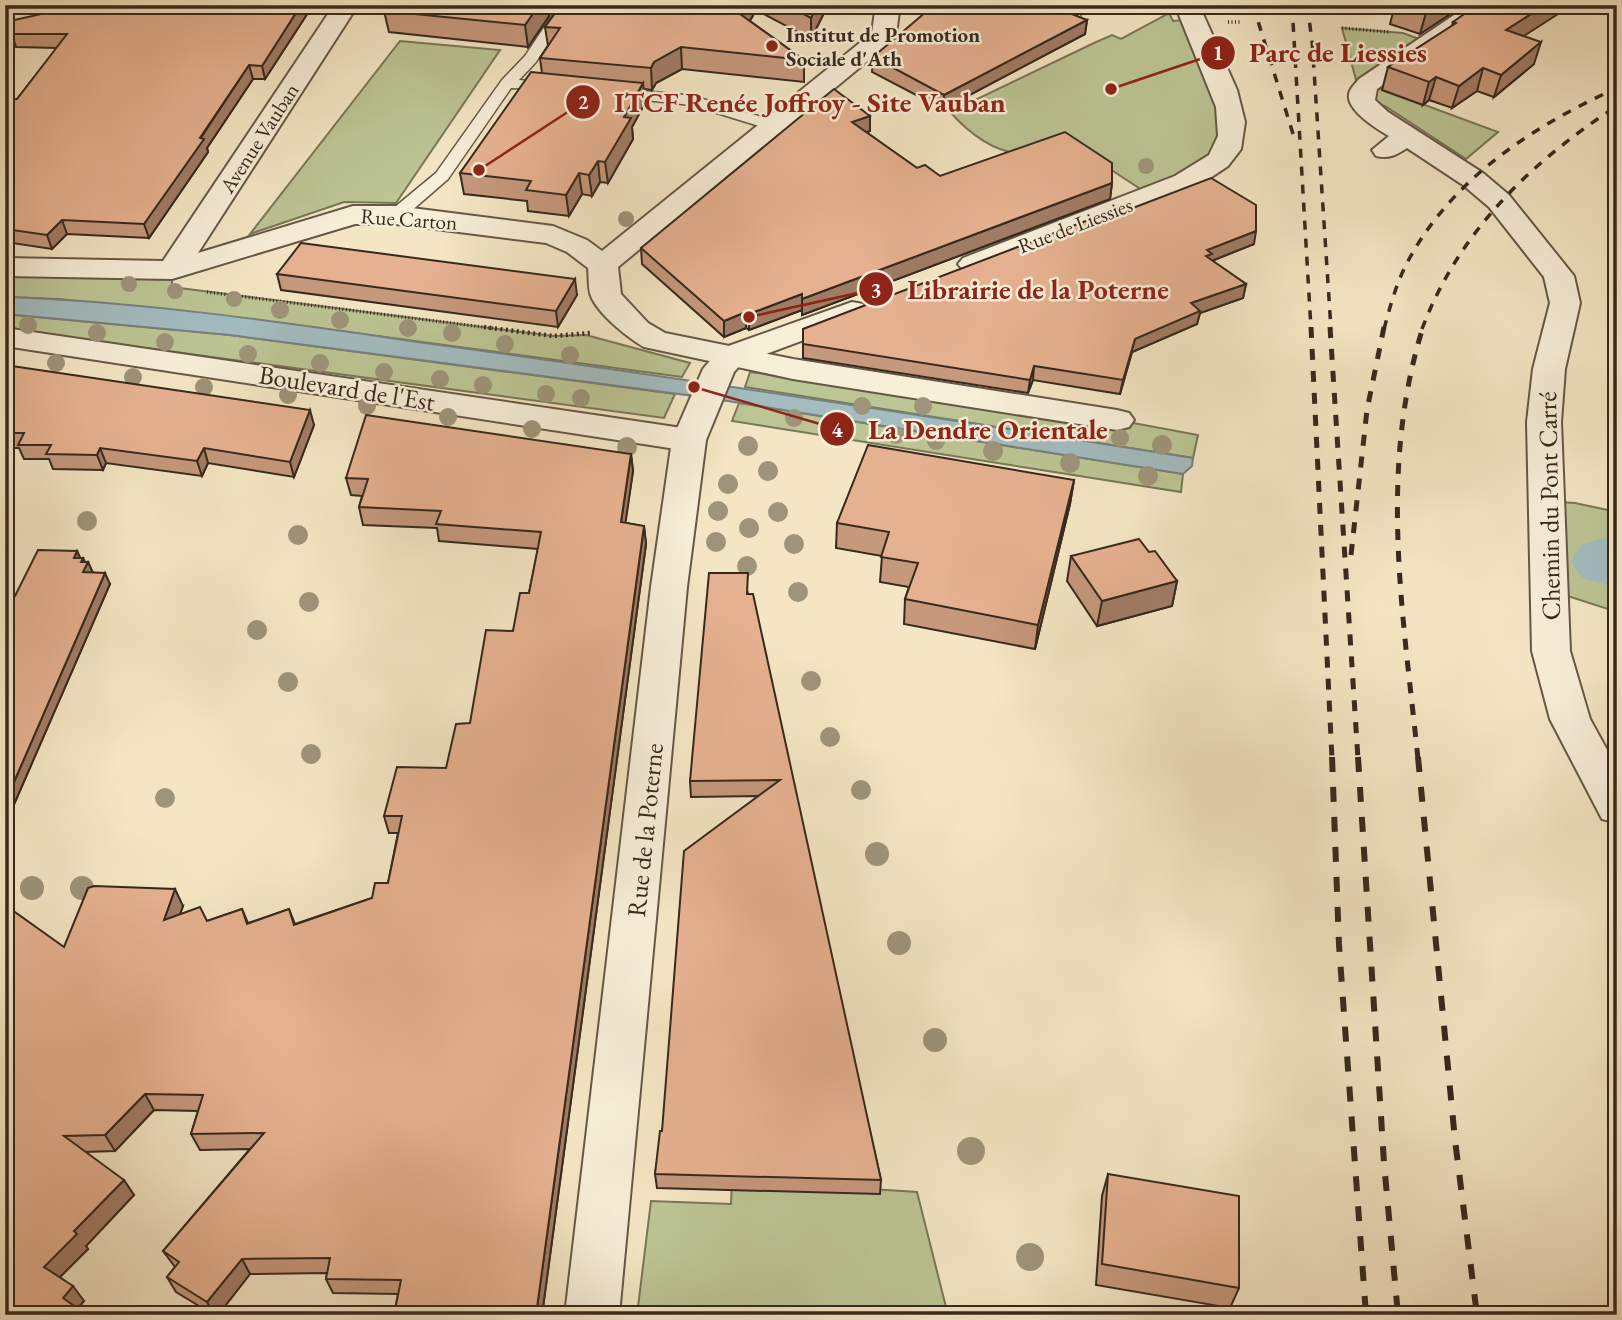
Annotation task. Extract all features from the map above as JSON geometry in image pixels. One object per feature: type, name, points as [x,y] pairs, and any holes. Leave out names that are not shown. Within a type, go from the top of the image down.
[{"type":"street","name":"Avenue Vauban","points":[[172,270],[346,5]]},
{"type":"street","name":"Rue de Liessies","points":[[946,275],[1185,183],[1209,170],[1222,158],[1230,140],[1231,107],[1187,5]]},
{"type":"street","name":"Chemin du Pont Carré","points":[[1486,5],[1427,41],[1368,84],[1362,94],[1362,102],[1396,144],[1473,178],[1499,201],[1559,276],[1565,303],[1549,369],[1544,422],[1551,651],[1570,719],[1617,807]]},
{"type":"street","points":[[892,7],[884,35],[603,265],[606,296],[625,319],[655,340],[793,369],[1118,420]]},
{"type":"street","name":"Rue Carton","points":[[5,267],[172,270],[337,218],[369,213],[553,234],[578,246],[603,265]]},
{"type":"street","points":[[731,356],[883,299]]},
{"type":"street","name":"Boulevard de l'Est","points":[[5,337],[694,427]]},
{"type":"street","name":"Rue de la Poterne","points":[[592,1315],[669,587],[694,427],[719,369],[731,356]]},
{"type":"lane","points":[[396,215],[442,176],[507,83],[531,59],[566,5]]},
{"type":"lane","points":[[507,83],[573,89]]},
{"type":"lane","points":[[600,92],[693,101],[775,126]]},
{"type":"path","points":[[1072,18],[1102,5]]},
{"type":"path","points":[[172,270],[171,287],[553,336],[586,335],[625,319]]},
{"type":"green space","points":[[1169,13],[1173,21],[1194,19],[1230,140],[1151,196],[1072,144],[1034,153],[1011,152],[982,140],[950,112],[1112,35],[1121,39]]},
{"type":"green space","points":[[1342,28],[1403,33],[1427,42],[1368,84],[1498,132],[1466,159],[1385,106],[1362,102]]},
{"type":"green space","points":[[400,41],[500,50],[396,203],[344,202],[250,234]]},
{"type":"green space","points":[[5,267],[172,270],[172,287],[553,336],[586,335],[690,363],[682,377],[243,318],[58,299],[5,297]]},
{"type":"green space","points":[[5,314],[230,335],[675,394],[664,418],[5,329]]},
{"type":"green space","points":[[750,372],[1117,420],[1198,435],[1193,458],[745,387]]},
{"type":"green space","points":[[739,403],[1183,474],[1181,492],[732,421]]},
{"type":"green space","points":[[1546,501],[1575,503],[1617,512],[1617,612],[1549,590]]},
{"type":"green space","points":[[732,1180],[917,1192],[948,1315],[637,1315],[651,1201],[731,1204]]},
{"type":"water","points":[[5,297],[118,304],[230,316],[547,360],[1193,458],[1192,466],[1183,474],[709,398],[230,335],[5,314]]},
{"type":"building","points":[[81,5],[301,5],[262,66],[249,65],[200,138],[204,139],[144,224],[62,220],[47,235],[5,229],[5,100],[17,99],[67,34],[12,34],[10,21]]},
{"type":"building","points":[[389,5],[539,5],[525,25],[384,11]]},
{"type":"building","points":[[561,5],[746,5],[740,14],[804,60],[681,47],[654,62],[651,68],[540,58],[560,28],[545,27]]},
{"type":"building","points":[[787,5],[817,5],[811,18]]},
{"type":"building","points":[[934,5],[1049,5],[1087,20],[944,95],[873,57]]},
{"type":"building","points":[[1405,5],[1438,5],[1426,13]]},
{"type":"building","points":[[1477,5],[1545,5],[1506,30],[1541,42],[1501,75],[1483,68],[1459,86],[1436,77],[1429,82],[1388,67],[1456,23],[1453,22]]},
{"type":"building","points":[[531,72],[643,83],[624,117],[631,118],[605,162],[598,161],[589,175],[579,173],[566,195],[526,190],[531,181],[460,173]]},
{"type":"building","points":[[834,89],[870,116],[852,122],[917,168],[925,165],[940,176],[1065,132],[1112,163],[1112,183],[802,299],[802,294],[724,321],[641,248]]},
{"type":"building","points":[[1211,178],[1256,205],[1256,231],[1207,250],[1212,254],[1206,256],[1246,284],[1191,303],[1200,311],[1135,339],[1123,380],[1034,366],[1030,380],[803,344],[803,329],[1112,211],[1112,216]]},
{"type":"building","points":[[301,243],[575,279],[556,311],[277,274]]},
{"type":"building","points":[[5,365],[310,410],[290,462],[204,448],[197,461],[100,448],[97,455],[46,454],[51,445],[18,445],[24,433],[5,433]]},
{"type":"building","points":[[366,415],[631,454],[621,522],[644,526],[536,1315],[394,1315],[401,1280],[326,1279],[330,1258],[242,1259],[207,1302],[167,1277],[179,1262],[163,1251],[264,1133],[191,1134],[203,1095],[145,1094],[105,1135],[64,1136],[124,1180],[74,1231],[77,1234],[44,1267],[73,1286],[63,1298],[87,1315],[5,1315],[5,905],[64,947],[88,888],[94,886],[175,889],[164,920],[200,907],[207,921],[242,909],[247,924],[289,909],[294,925],[372,898],[375,883],[388,883],[402,816],[384,816],[397,767],[446,768],[456,724],[470,723],[486,630],[513,631],[520,593],[529,593],[541,532],[436,524],[441,511],[359,507],[368,479],[346,478]]},
{"type":"building","points":[[868,445],[1074,480],[1038,625],[905,599],[918,563],[881,557],[889,532],[837,523]]},
{"type":"building","points":[[1139,539],[1149,552],[1155,551],[1177,581],[1102,601],[1071,556]]},
{"type":"building","points":[[38,550],[77,551],[74,558],[83,558],[81,562],[88,562],[83,572],[105,573],[5,798],[5,596],[15,596]]},
{"type":"building","points":[[709,573],[748,573],[747,594],[753,594],[881,1180],[655,1174],[662,1131],[684,851],[780,780],[690,781]]},
{"type":"building","points":[[1108,1174],[1239,1196],[1239,1288],[1102,1264]]},
{"type":"waterway","points":[[1606,561],[1617,564]]},
{"type":"railway","points":[[1253,5],[1294,137]]},
{"type":"railway","points":[[1292,5],[1311,329]]},
{"type":"railway","points":[[1307,5],[1312,40],[1331,329]]},
{"type":"railway","points":[[1384,329],[1396,287],[1407,263],[1425,233],[1471,181],[1525,138],[1617,88]]},
{"type":"railway","points":[[1422,329],[1437,294],[1456,261],[1477,230],[1501,202],[1555,151],[1617,106]]},
{"type":"railway","points":[[1311,327],[1332,759]]},
{"type":"railway","points":[[1330,327],[1358,759]]},
{"type":"railway","points":[[1351,555],[1367,410],[1384,327]]},
{"type":"railway","points":[[1418,759],[1401,596],[1398,488],[1401,435],[1409,381],[1423,327]]},
{"type":"railway","points":[[1332,757],[1339,945],[1366,1315]]},
{"type":"railway","points":[[1358,757],[1384,1163],[1398,1315]]},
{"type":"railway","points":[[1418,757],[1455,1140],[1477,1315]]},
{"type":"place","name":"Institut de Promotion Sociale d'Ath","points":[[772,46]]},
{"type":"place","name":"Parc de Liessies","points":[[1111,89]]},
{"type":"place","name":"ITCF Renée Joffroy - Site Vauban","points":[[479,170]]},
{"type":"place","name":"Librairie de la Poterne","points":[[749,317]]},
{"type":"place","name":"La Dendre Orientale","points":[[694,387]]}]
